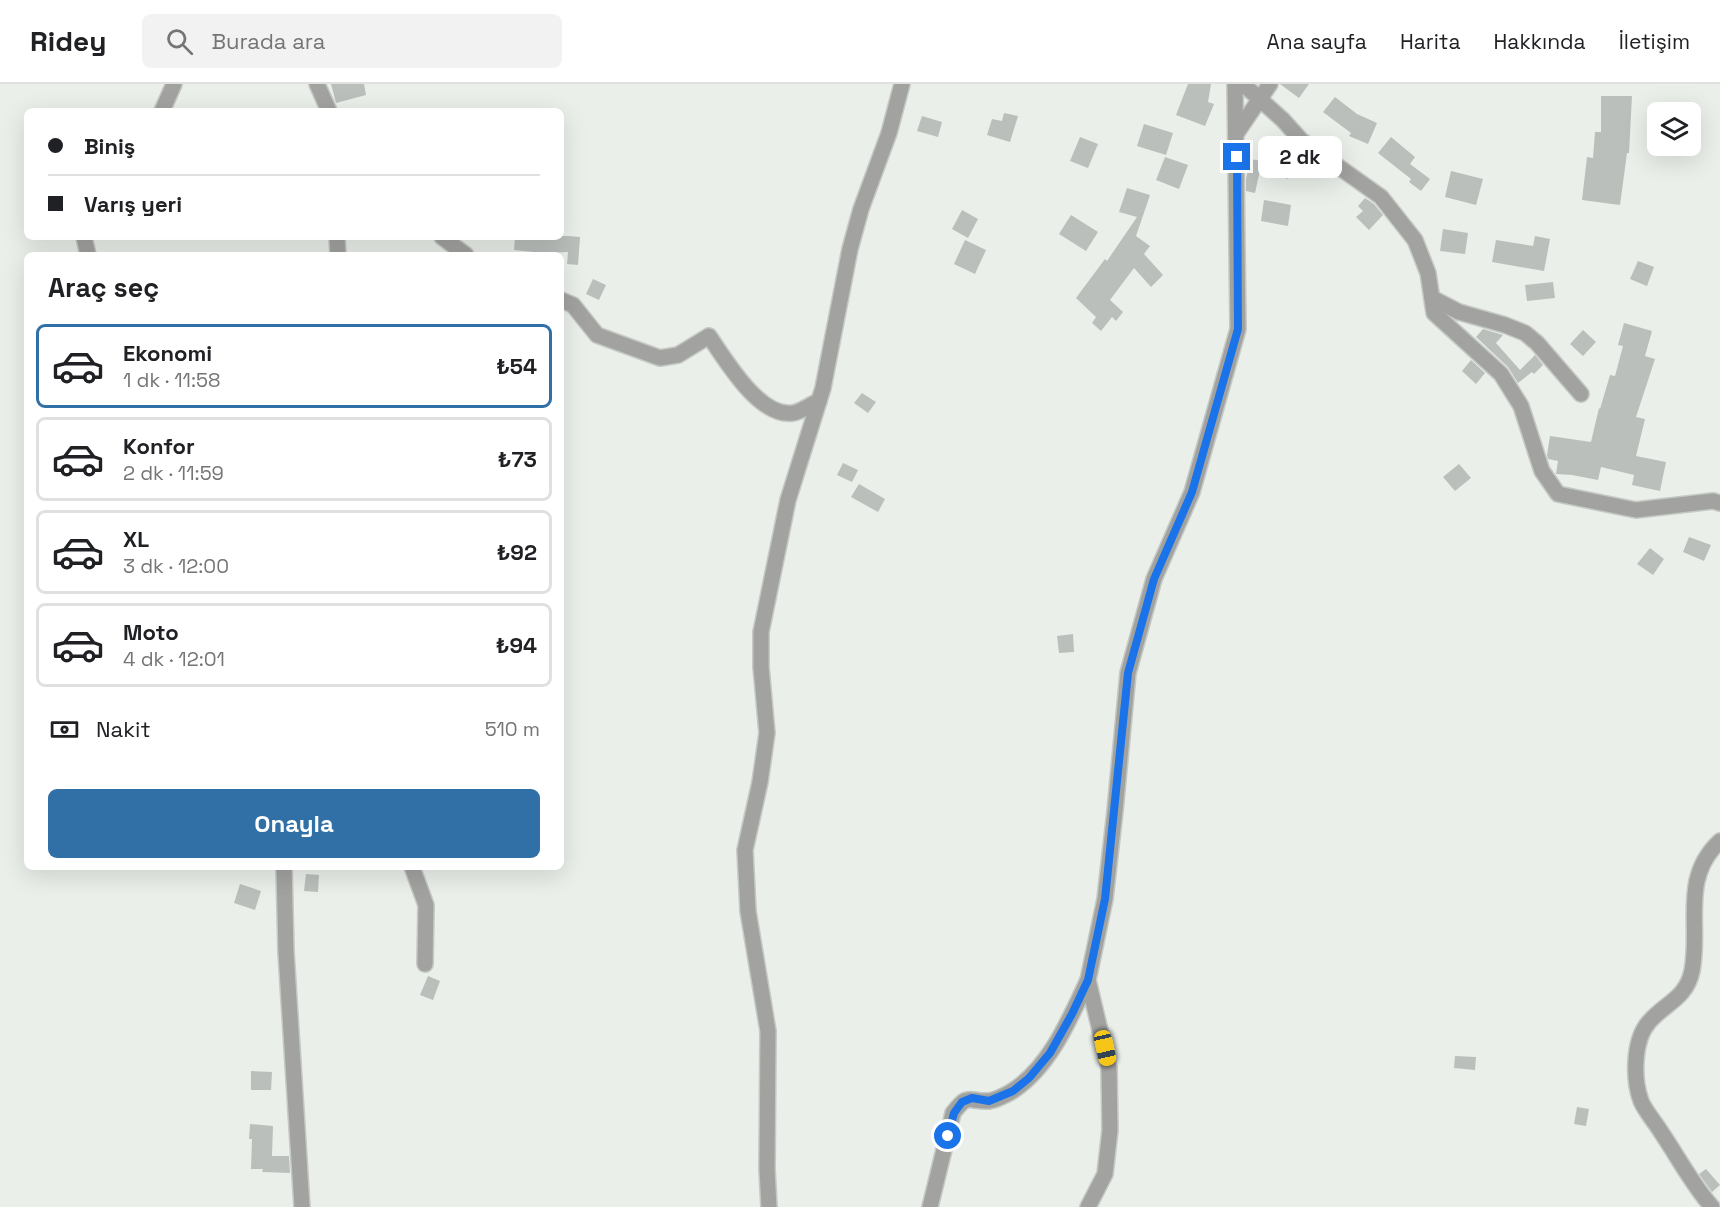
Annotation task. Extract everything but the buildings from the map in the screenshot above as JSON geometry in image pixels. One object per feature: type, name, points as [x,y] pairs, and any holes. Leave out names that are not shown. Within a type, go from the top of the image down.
[{"type":"street","points":[[163,108],[174,84]]},
{"type":"street","points":[[317,84],[328,108]]},
{"type":"street","points":[[769,1207],[768,1031],[748,911],[745,850],[760,782],[767,733],[761,667],[761,632],[788,500],[819,401],[850,249],[861,209],[889,133],[902,84]]},
{"type":"street","points":[[930,1207],[954,1113],[962,1102],[972,1098],[989,1101],[1013,1091],[1029,1078],[1050,1053],[1088,980],[1105,899],[1128,673],[1154,579],[1192,492],[1238,329],[1235,84]]},
{"type":"street","points":[[1243,84],[1283,120],[1301,140],[1381,197],[1415,240],[1428,273],[1434,313],[1501,374],[1521,406],[1542,471],[1558,494],[1636,510],[1713,501],[1720,503]]},
{"type":"street","points":[[1236,134],[1270,84]]},
{"type":"street","points":[[446,240],[462,252]]},
{"type":"street","points":[[1432,298],[1459,312],[1488,319],[1525,333],[1537,342],[1581,394]]},
{"type":"street","points":[[564,302],[573,306],[597,335],[660,358],[678,355],[709,336],[747,390],[776,411],[793,413],[819,401]]},
{"type":"street","points":[[1712,1207],[1699,1192],[1641,1101],[1636,1070],[1637,1044],[1648,1022],[1682,994],[1692,972],[1699,869],[1711,850],[1720,841]]},
{"type":"street","points":[[284,870],[286,952],[302,1207]]},
{"type":"street","points":[[413,870],[426,905],[424,964]]},
{"type":"street","points":[[1088,980],[1109,1068],[1110,1130],[1105,1174],[1088,1207]]},
{"type":"route","points":[[948,1136],[954,1113],[962,1102],[972,1098],[989,1101],[1013,1091],[1029,1078],[1050,1053],[1088,980],[1105,899],[1128,673],[1154,579],[1192,492],[1238,329],[1237,157]]}]
